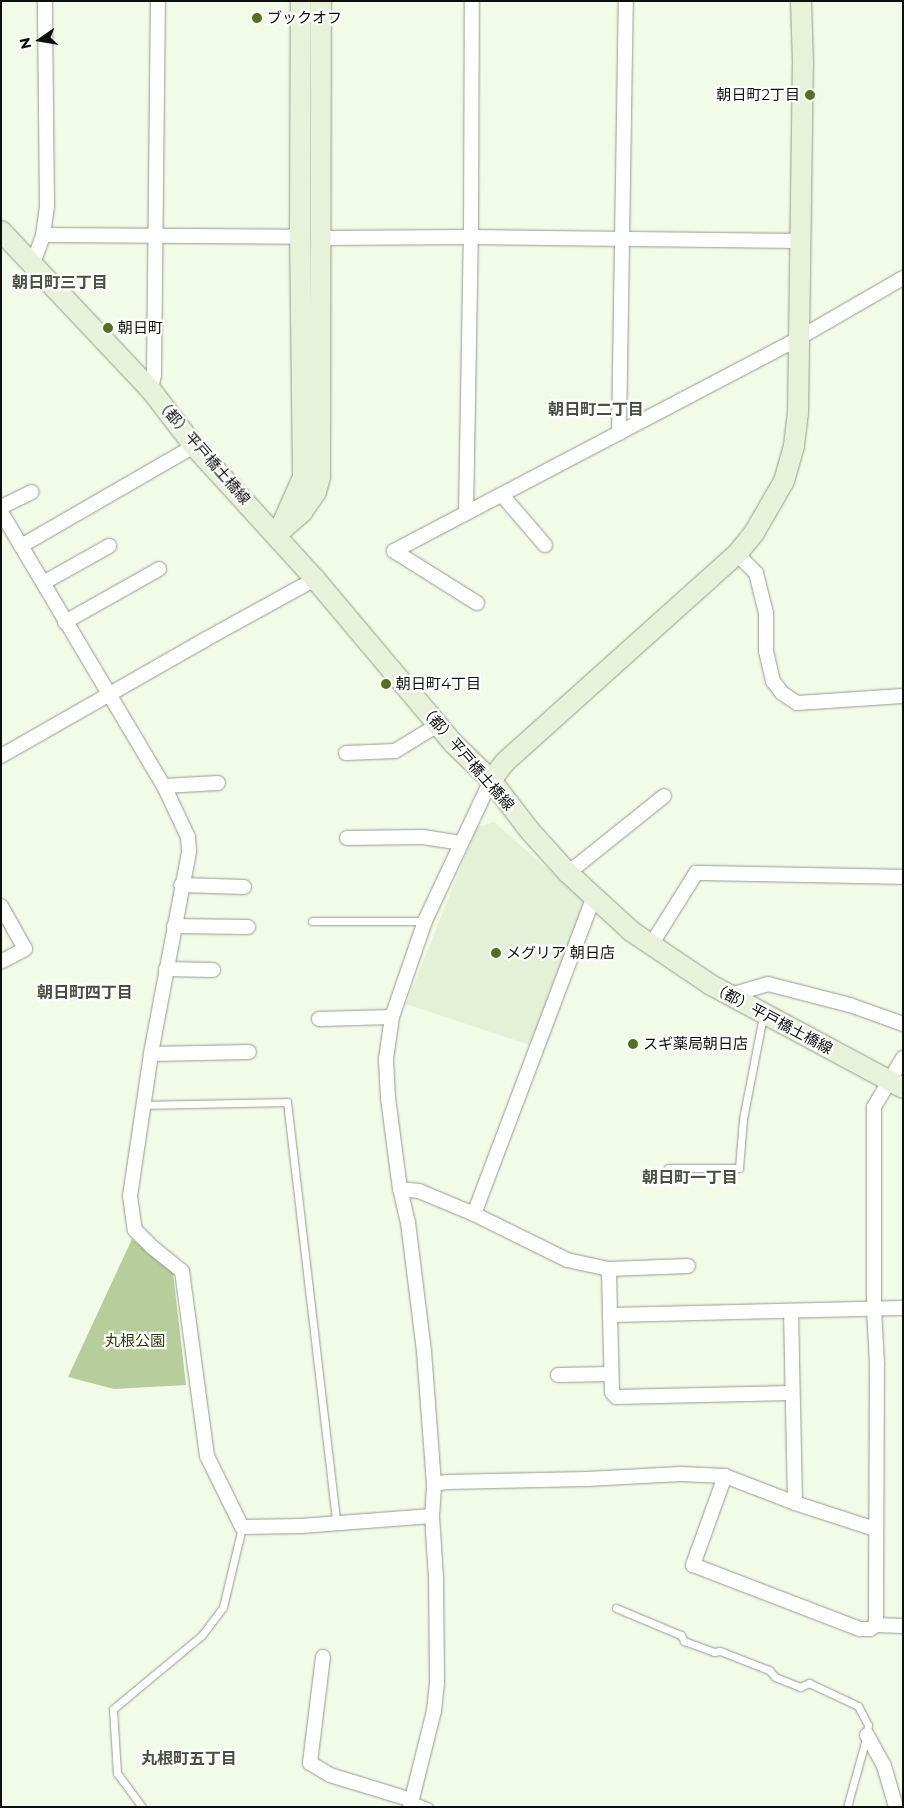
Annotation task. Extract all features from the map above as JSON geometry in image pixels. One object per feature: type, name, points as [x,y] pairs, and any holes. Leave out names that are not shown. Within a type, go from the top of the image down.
[{"type":"street","points":[[32,266],[43,235],[47,204],[46,1]]},
{"type":"street","points":[[151,390],[154,374],[158,1]]},
{"type":"street","points":[[276,535],[303,477],[300,237],[301,1]]},
{"type":"street","points":[[276,535],[302,512],[316,492],[320,477],[321,1]]},
{"type":"street","points":[[466,513],[471,237],[472,1]]},
{"type":"street","points":[[619,433],[626,1]]},
{"type":"street","points":[[323,1657],[310,1763],[330,1775],[411,1804],[434,1711],[437,1684],[436,1578],[432,1516],[434,1484],[424,1352],[408,1223],[400,1189],[388,1098],[386,1059],[392,1017],[425,921],[492,780],[505,762],[737,554],[767,512],[784,480],[789,464],[798,414],[803,64],[801,1]]},
{"type":"street","name":"（都）平戸橋土橋線","points":[[1,232],[151,390],[194,446],[315,579],[438,725],[492,780],[530,831],[568,873],[631,931],[651,945],[730,995],[896,1084]]},
{"type":"street","points":[[43,235],[155,234],[300,237]]},
{"type":"street","points":[[321,238],[471,237],[799,241]]},
{"type":"street","points":[[477,603],[394,551],[799,338],[903,278]]},
{"type":"street","points":[[21,546],[194,446]]},
{"type":"street","points":[[1,507],[32,492]]},
{"type":"street","points":[[502,494],[545,545]]},
{"type":"street","points":[[1,512],[164,786],[188,837],[189,852],[181,885],[142,1105],[130,1196],[135,1230],[152,1247],[182,1271],[207,1456],[242,1527],[301,1526],[432,1516]]},
{"type":"street","points":[[42,583],[109,546]]},
{"type":"street","points":[[737,554],[756,573],[766,614],[768,658],[773,681],[782,693],[797,703],[903,696]]},
{"type":"street","points":[[65,622],[159,569]]},
{"type":"street","points":[[1,756],[315,579]]},
{"type":"street","points":[[346,753],[395,751],[438,725]]},
{"type":"street","points":[[164,786],[218,783]]},
{"type":"street","points":[[568,873],[664,796]]},
{"type":"street","points":[[347,838],[423,837],[461,843]]},
{"type":"street","points":[[651,945],[696,872],[903,877]]},
{"type":"street","points":[[181,885],[244,887]]},
{"type":"street","points":[[474,1214],[594,897]]},
{"type":"street","points":[[1,906],[25,949],[1,962]]},
{"type":"street","points":[[174,926],[248,927]]},
{"type":"street","points":[[166,969],[213,970]]},
{"type":"street","points":[[730,995],[768,984],[850,1005],[903,1024]]},
{"type":"street","points":[[319,1019],[392,1017]]},
{"type":"street","points":[[151,1054],[249,1052]]},
{"type":"street","points":[[876,1625],[877,1364],[874,1308],[874,1107],[896,1084],[903,1058]]},
{"type":"street","points":[[400,1189],[419,1191],[474,1214],[567,1260],[609,1270],[688,1266]]},
{"type":"street","points":[[609,1270],[611,1374],[612,1392],[616,1397],[791,1393]]},
{"type":"street","points":[[610,1314],[903,1308]]},
{"type":"street","points":[[791,1311],[791,1393],[795,1503]]},
{"type":"street","points":[[558,1375],[611,1374]]},
{"type":"street","points":[[434,1484],[447,1482],[588,1479],[662,1474],[725,1476],[795,1503],[875,1529]]},
{"type":"street","points":[[725,1476],[693,1565],[860,1629],[870,1629],[876,1625],[903,1626]]},
{"type":"street","points":[[867,1735],[884,1766],[896,1807]]},
{"type":"lane","points":[[312,921],[425,921]]},
{"type":"lane","points":[[668,1168],[740,1168],[743,1119],[764,1014]]},
{"type":"lane","points":[[142,1105],[287,1102],[336,1522]]},
{"type":"lane","points":[[142,1807],[117,1773],[113,1709],[202,1635],[223,1607],[242,1527]]},
{"type":"lane","points":[[616,1608],[681,1635],[684,1641],[714,1652],[720,1651],[769,1670],[774,1676],[800,1687],[809,1683],[858,1706],[868,1725],[867,1735],[847,1807]]},
{"type":"lane","points":[[411,1804],[429,1807]]},
{"type":"shaded area","name":"メグリア 朝日店","points":[[494,822],[585,902],[530,1045],[406,1004],[477,827]]},
{"type":"green space","name":"丸根公園","points":[[132,1239],[173,1273],[186,1385],[114,1389],[68,1377]]},
{"type":"place","name":"ブックオフ","points":[[257,18]]},
{"type":"place","name":"朝日町2丁目","points":[[810,95]]},
{"type":"place","name":"朝日町","points":[[108,328]]},
{"type":"place","name":"朝日町4丁目","points":[[386,684]]},
{"type":"place","name":"メグリア 朝日店","points":[[496,953]]},
{"type":"place","name":"スギ薬局朝日店","points":[[633,1044]]},
{"type":"district","name":"朝日町三丁目","points":[[60,283]]},
{"type":"district","name":"朝日町二丁目","points":[[596,410]]},
{"type":"district","name":"朝日町四丁目","points":[[85,993]]},
{"type":"district","name":"朝日町一丁目","points":[[690,1178]]},
{"type":"district","name":"丸根町五丁目","points":[[189,1759]]}]
